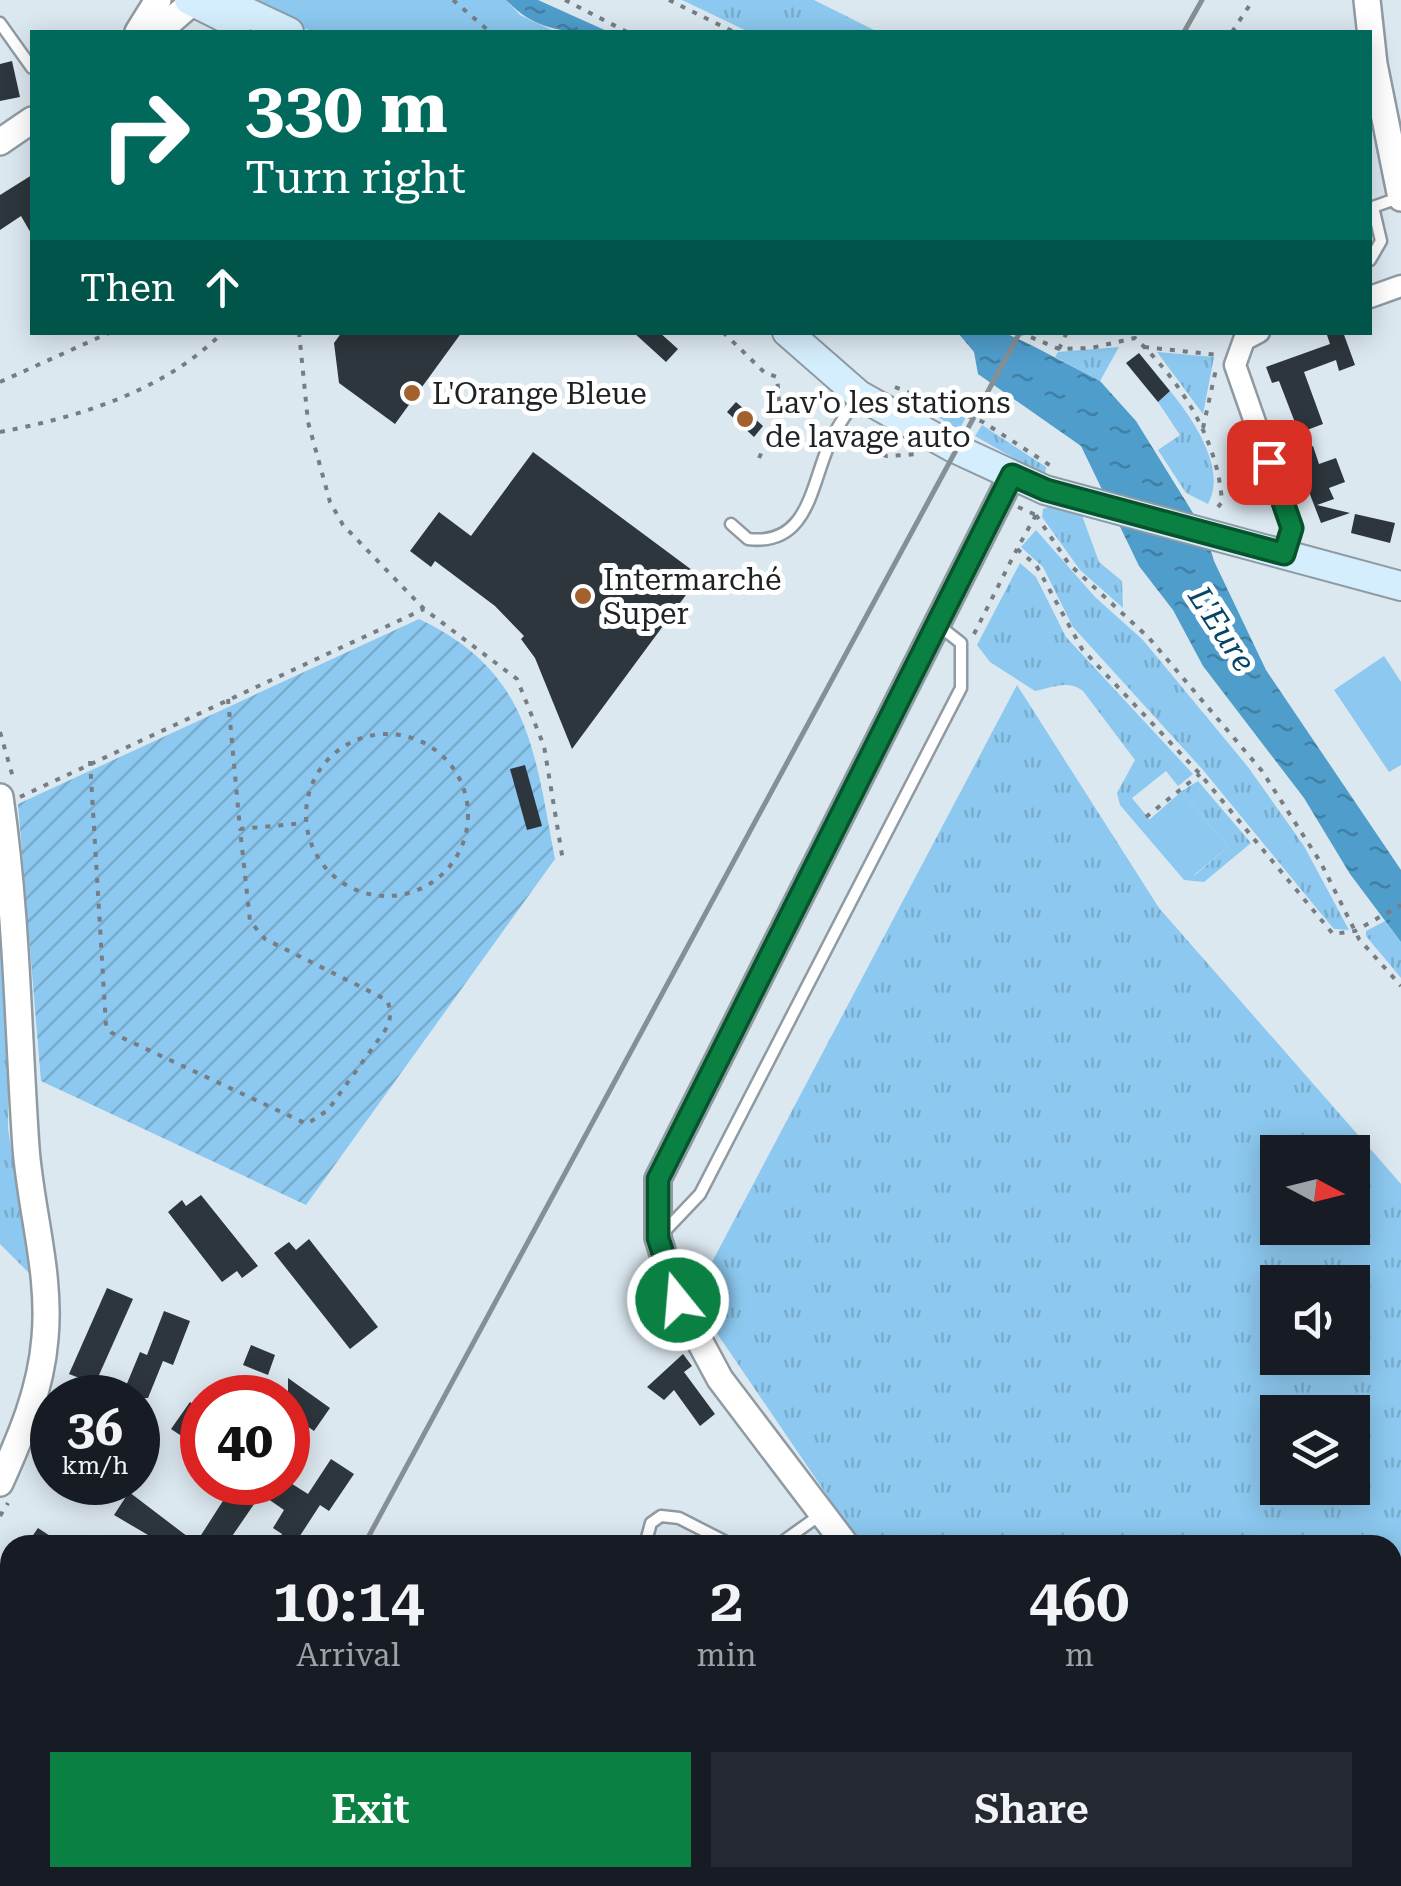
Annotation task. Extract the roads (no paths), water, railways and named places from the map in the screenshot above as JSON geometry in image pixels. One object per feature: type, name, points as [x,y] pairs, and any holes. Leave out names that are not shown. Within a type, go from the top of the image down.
[{"type":"main road","points":[[199,1],[251,30]]},
{"type":"main road","points":[[199,1],[283,30]]},
{"type":"main road","points":[[790,335],[859,395],[1007,488],[1106,507],[1401,586]]},
{"type":"street","points":[[136,0],[137,30]]},
{"type":"street","points":[[138,30],[158,0]]},
{"type":"street","points":[[1367,0],[1370,30]]},
{"type":"street","points":[[161,30],[199,1]]},
{"type":"street","points":[[1372,46],[1401,198]]},
{"type":"street","points":[[0,142],[30,121]]},
{"type":"street","points":[[1372,296],[1401,286]]},
{"type":"street","points":[[1253,335],[1244,340],[1235,365],[1292,528],[1284,554]]},
{"type":"street","points":[[838,1535],[720,1379],[678,1300],[658,1238],[658,1179],[1007,488]]},
{"type":"street","points":[[0,800],[20,1007],[26,1152],[46,1290],[40,1377],[6,1489]]},
{"type":"lane","points":[[0,23],[30,65]]},
{"type":"lane","points":[[1372,257],[1381,241],[1374,206],[1401,198]]},
{"type":"lane","points":[[731,524],[748,539],[759,540],[789,532],[803,518],[828,436],[859,395]]},
{"type":"lane","points":[[658,1238],[700,1194],[961,688],[961,643],[938,625]]},
{"type":"lane","points":[[792,1535],[821,1515]]},
{"type":"lane","points":[[648,1535],[652,1523],[661,1516],[679,1518],[712,1535]]},
{"type":"water","points":[[506,0],[538,0],[605,30],[553,28],[517,11]]},
{"type":"water","name":"L'Eure","points":[[960,335],[1009,335],[1100,381],[1136,421],[1206,534],[1214,561],[1266,670],[1401,870],[1401,942],[1350,874],[1304,798],[1203,666],[1173,610],[1139,566],[1081,446],[978,374],[974,352]]},
{"type":"railway","points":[[1185,30],[1202,0]]},
{"type":"railway","points":[[369,1535],[1018,335]]},
{"type":"place","name":"L'Orange Bleue","points":[[412,393]]},
{"type":"place","name":"Lav'o les stations de lavage auto","points":[[745,419]]},
{"type":"place","name":"Intermarché Super","points":[[583,596]]}]
